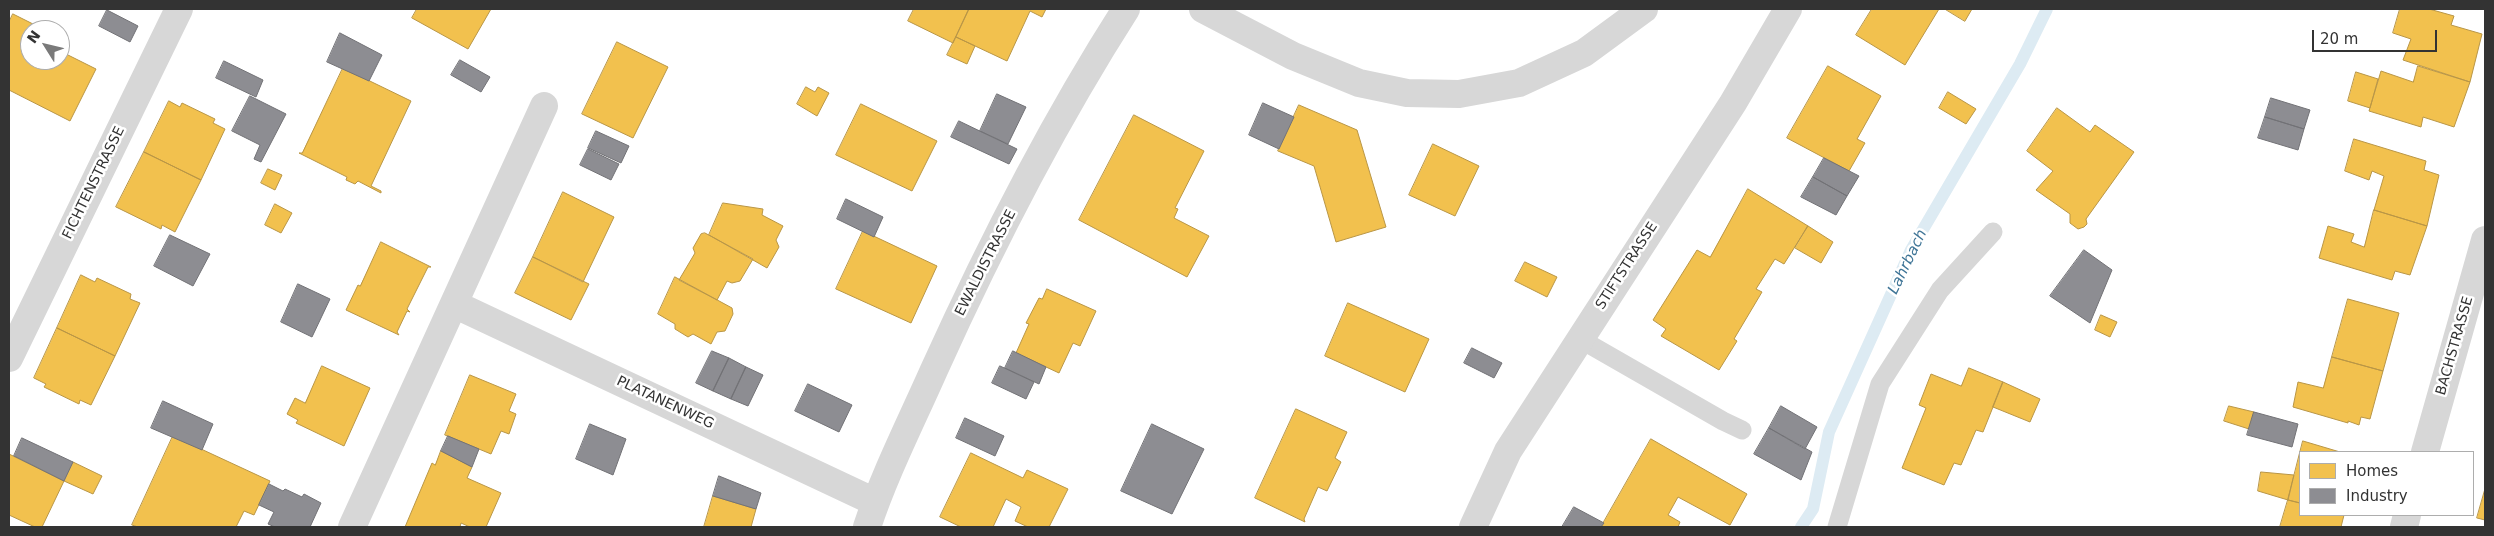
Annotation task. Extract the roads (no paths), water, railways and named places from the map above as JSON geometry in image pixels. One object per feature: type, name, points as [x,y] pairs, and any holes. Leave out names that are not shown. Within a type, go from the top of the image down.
[{"type":"street","name":"FICHTENSTRASSE","points":[[9,358],[179,9]]},
{"type":"street","name":"EWALDISTRASSE","points":[[871,515],[970,291],[1096,57],[1126,9]]},
{"type":"street","points":[[1203,9],[1293,56],[1359,83],[1407,92],[1459,94],[1519,83],[1576,57],[1644,9]]},
{"type":"street","name":"STIFTSTRASSE","points":[[1473,527],[1508,451],[1733,103],[1788,9]]},
{"type":"street","points":[[352,527],[544,106]]},
{"type":"street","name":"BACHSTRASSE","points":[[2425,451],[2485,243]]},
{"type":"street","name":"PLATANENWEG","points":[[454,304],[871,515]]},
{"type":"lane","points":[[1837,527],[1880,384],[1940,290],[1992,232]]},
{"type":"lane","points":[[1580,339],[1742,430]]},
{"type":"waterway","name":"Lahrbach","points":[[1801,527],[1813,509],[1829,432],[1911,250],[2020,64],[2047,9]]}]
